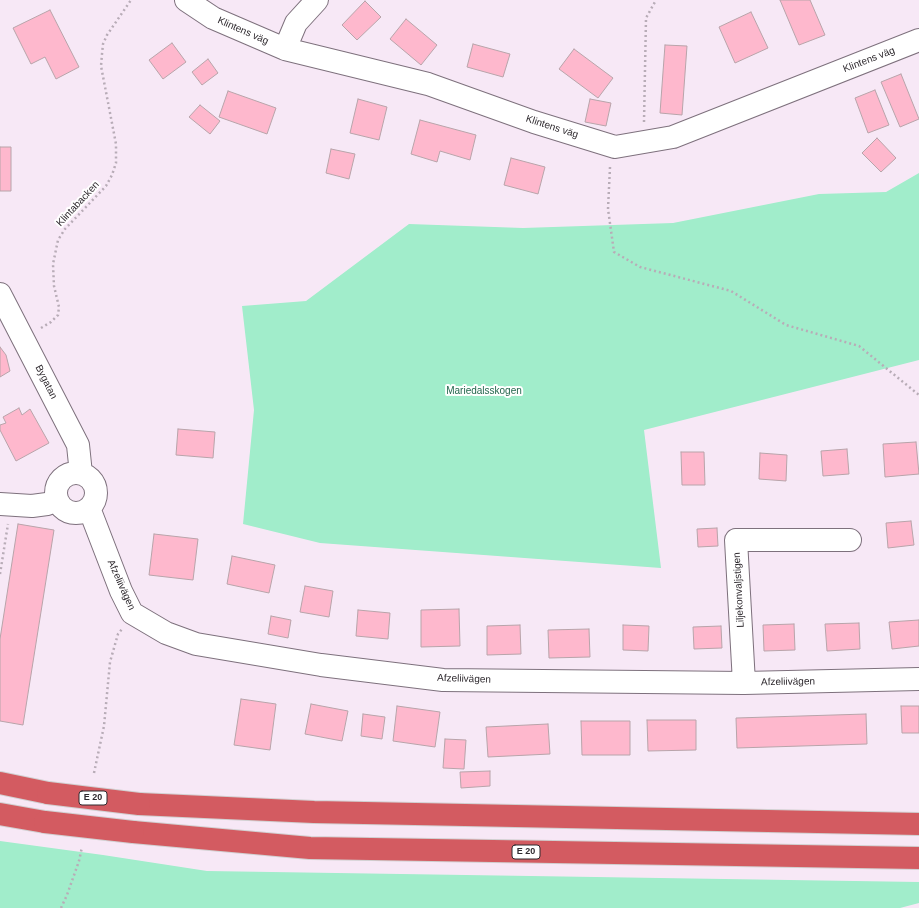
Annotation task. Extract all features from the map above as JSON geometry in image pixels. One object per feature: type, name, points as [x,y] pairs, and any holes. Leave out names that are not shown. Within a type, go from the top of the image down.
[{"type":"highway","name":"E 20","points":[[0,783],[48,793],[139,804],[314,812],[919,824]]},
{"type":"highway","name":"E 20","points":[[0,814],[45,822],[133,832],[310,848],[919,858]]},
{"type":"street","name":"Klintens väg","points":[[186,0],[213,18],[284,49],[428,84],[534,122],[615,147],[673,137],[919,40]]},
{"type":"street","points":[[284,49],[296,23],[317,0]]},
{"type":"street","name":"Bygatan","points":[[0,294],[78,445],[81,474]]},
{"type":"street","points":[[71,474],[81,474],[89,478],[95,489],[94,502],[89,508],[77,513],[69,512],[62,507],[57,500],[57,486],[63,478],[71,474]]},
{"type":"street","points":[[5,505],[40,505],[57,500]]},
{"type":"street","name":"Afzeliivägen","points":[[89,508],[121,591],[132,613],[166,633],[196,644],[321,665],[443,680],[744,683],[919,679]]},
{"type":"street","name":"Liljekonvaljstigen","points":[[744,683],[736,540],[850,540]]},
{"type":"path","name":"Klintabacken","points":[[23,338],[51,322],[58,315],[59,307],[54,286],[52,264],[58,240],[65,229],[106,186],[116,163],[116,144],[102,66],[103,44],[107,35],[131,0]]},
{"type":"path","points":[[643,142],[646,18],[656,0]]},
{"type":"path","points":[[615,147],[610,171],[608,210],[614,252],[640,267],[731,291],[786,325],[859,346],[919,395]]},
{"type":"path","points":[[0,574],[5,505]]},
{"type":"path","points":[[94,773],[104,726],[110,662],[118,634],[132,613]]},
{"type":"path","points":[[61,908],[72,881],[82,847]]},
{"type":"green space","name":"Mariedalsskogen","points":[[919,173],[919,360],[644,430],[661,568],[320,543],[243,524],[254,410],[242,306],[306,301],[409,224],[523,228],[673,223],[819,194],[886,192]]},
{"type":"green space","points":[[0,841],[207,871],[919,882],[919,903],[900,908],[0,908]]},
{"type":"building","points":[[780,0],[810,0],[825,35],[799,45]]},
{"type":"building","points":[[365,1],[381,17],[357,40],[342,25]]},
{"type":"building","points":[[50,10],[79,67],[56,79],[45,57],[31,64],[13,28]]},
{"type":"building","points":[[751,12],[768,48],[735,63],[719,27]]},
{"type":"building","points":[[406,19],[437,45],[421,65],[390,39]]},
{"type":"building","points":[[172,43],[186,62],[163,79],[149,60]]},
{"type":"building","points":[[473,44],[510,54],[503,77],[467,67]]},
{"type":"building","points":[[665,45],[687,46],[682,115],[660,113]]},
{"type":"building","points":[[574,49],[613,78],[598,98],[559,69]]},
{"type":"building","points":[[208,59],[218,73],[202,85],[192,72]]},
{"type":"building","points":[[901,74],[919,119],[900,127],[881,82]]},
{"type":"building","points":[[875,90],[889,125],[868,133],[855,98]]},
{"type":"building","points":[[228,91],[276,108],[267,134],[219,117]]},
{"type":"building","points":[[358,99],[387,107],[379,140],[350,133]]},
{"type":"building","points":[[590,99],[611,103],[606,126],[585,122]]},
{"type":"building","points":[[200,105],[220,121],[210,134],[189,117]]},
{"type":"building","points":[[420,120],[476,135],[470,160],[440,151],[437,162],[411,154]]},
{"type":"building","points":[[877,138],[896,158],[881,172],[862,153]]},
{"type":"building","points":[[0,147],[11,147],[11,191],[0,191]]},
{"type":"building","points":[[331,149],[355,154],[349,179],[326,173]]},
{"type":"building","points":[[511,158],[545,167],[538,194],[504,185]]},
{"type":"building","points":[[0,347],[6,355],[10,371],[0,377]]},
{"type":"building","points":[[19,408],[22,415],[30,409],[49,443],[16,461],[0,430],[0,425],[6,423],[3,417]]},
{"type":"building","points":[[178,429],[215,432],[213,458],[176,455]]},
{"type":"building","points":[[916,442],[919,474],[885,477],[883,444]]},
{"type":"building","points":[[847,449],[849,474],[823,476],[821,451]]},
{"type":"building","points":[[681,452],[704,452],[705,485],[682,485]]},
{"type":"building","points":[[760,453],[787,455],[786,481],[759,479]]},
{"type":"building","points":[[911,521],[914,545],[888,548],[886,523]]},
{"type":"building","points":[[18,524],[54,530],[23,725],[0,721],[0,639]]},
{"type":"building","points":[[717,528],[718,546],[698,547],[697,529]]},
{"type":"building","points":[[154,534],[198,539],[193,580],[149,575]]},
{"type":"building","points":[[232,556],[275,565],[269,593],[227,584]]},
{"type":"building","points":[[305,586],[333,591],[329,617],[300,612]]},
{"type":"building","points":[[459,609],[460,646],[421,647],[421,610]]},
{"type":"building","points":[[358,610],[390,613],[388,639],[356,636]]},
{"type":"building","points":[[271,616],[291,620],[288,638],[268,634]]},
{"type":"building","points":[[919,620],[919,646],[892,649],[889,622]]},
{"type":"building","points":[[859,623],[860,649],[827,651],[825,624]]},
{"type":"building","points":[[794,624],[795,650],[764,651],[763,625]]},
{"type":"building","points":[[520,625],[521,654],[487,655],[487,626]]},
{"type":"building","points":[[623,625],[649,626],[648,651],[623,650]]},
{"type":"building","points":[[721,626],[722,648],[694,649],[693,627]]},
{"type":"building","points":[[589,629],[590,657],[549,658],[548,630]]},
{"type":"building","points":[[241,699],[276,704],[270,750],[234,745]]},
{"type":"building","points":[[311,704],[348,711],[342,741],[305,734]]},
{"type":"building","points":[[397,706],[440,712],[435,747],[393,741]]},
{"type":"building","points":[[901,706],[919,706],[919,733],[902,733]]},
{"type":"building","points":[[363,714],[385,717],[382,739],[361,736]]},
{"type":"building","points":[[866,714],[867,744],[737,748],[736,718]]},
{"type":"building","points":[[647,720],[696,720],[696,750],[648,751]]},
{"type":"building","points":[[581,721],[630,721],[630,755],[582,755]]},
{"type":"building","points":[[548,724],[550,754],[488,757],[486,727]]},
{"type":"building","points":[[445,739],[466,740],[464,769],[443,768]]},
{"type":"building","points":[[490,771],[490,786],[461,788],[460,772]]}]
